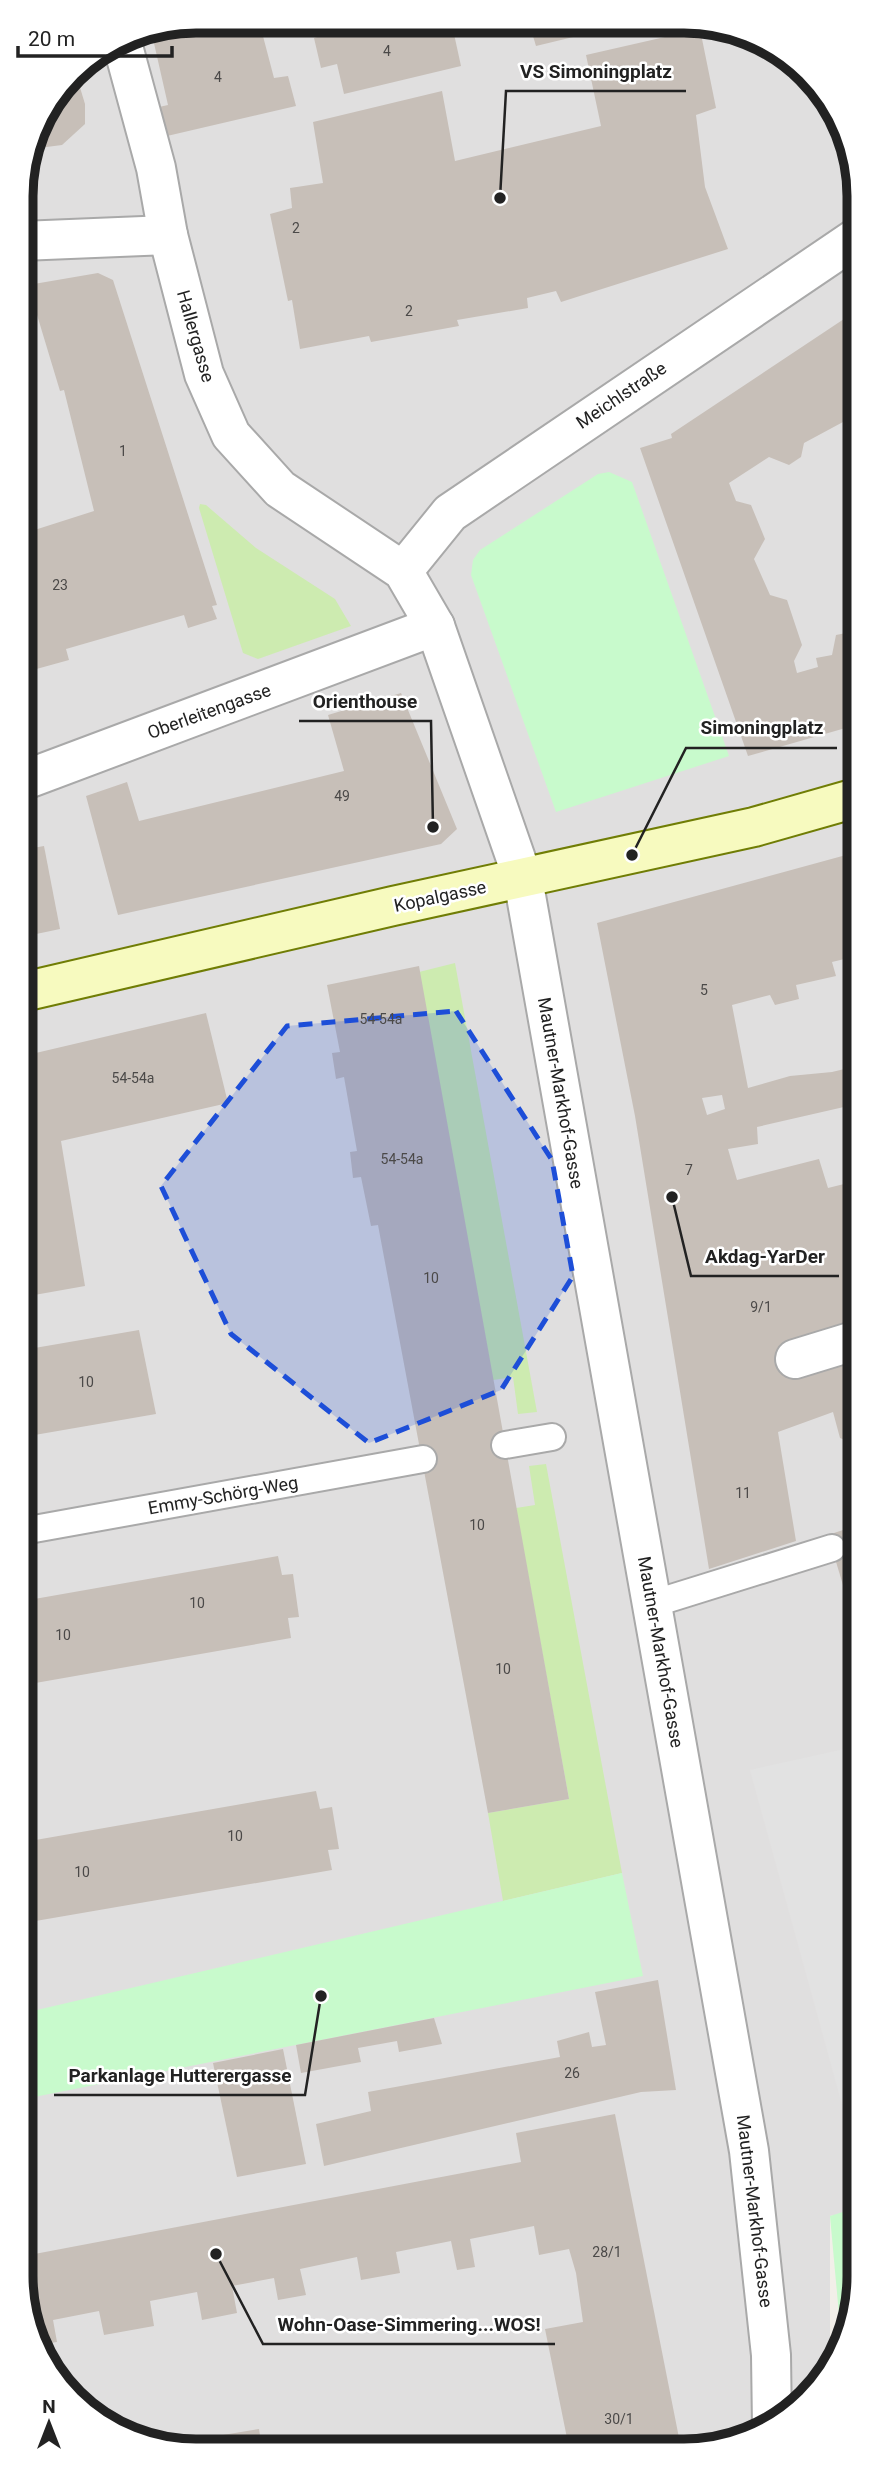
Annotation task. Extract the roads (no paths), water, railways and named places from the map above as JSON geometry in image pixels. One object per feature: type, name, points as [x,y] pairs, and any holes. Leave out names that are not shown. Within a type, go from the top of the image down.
[{"type":"street","name":"Hallergasse","points":[[124,50],[156,168],[168,235],[204,374],[231,435],[280,489],[403,572],[435,626]]},
{"type":"street","points":[[34,241],[168,235]]},
{"type":"street","name":"Meichlstraße","points":[[403,572],[450,513],[847,244]]},
{"type":"street","name":"Oberleitengasse","points":[[34,777],[435,626]]},
{"type":"street","name":"Mautner-Markhof-Gasse","points":[[435,626],[523,879],[749,2151],[770,2342],[772,2413]]},
{"type":"street","name":"Kopalgasse","points":[[34,990],[754,827],[847,801]]},
{"type":"street","points":[[795,1359],[846,1343]]},
{"type":"lane","points":[[505,1445],[552,1437]]},
{"type":"lane","name":"Emmy-Schörg-Weg","points":[[33,1529],[423,1459]]},
{"type":"lane","points":[[652,1604],[832,1548]]},
{"type":"place","name":"VS Simoningplatz","points":[[500,198]]},
{"type":"place","name":"Orienthouse","points":[[433,827]]},
{"type":"place","name":"Simoningplatz","points":[[632,855]]},
{"type":"place","name":"Akdag-YarDer","points":[[672,1197]]},
{"type":"place","name":"Parkanlage Hutterergasse","points":[[321,1996]]},
{"type":"place","name":"Wohn-Oase-Simmering...WOS!","points":[[216,2254]]}]
